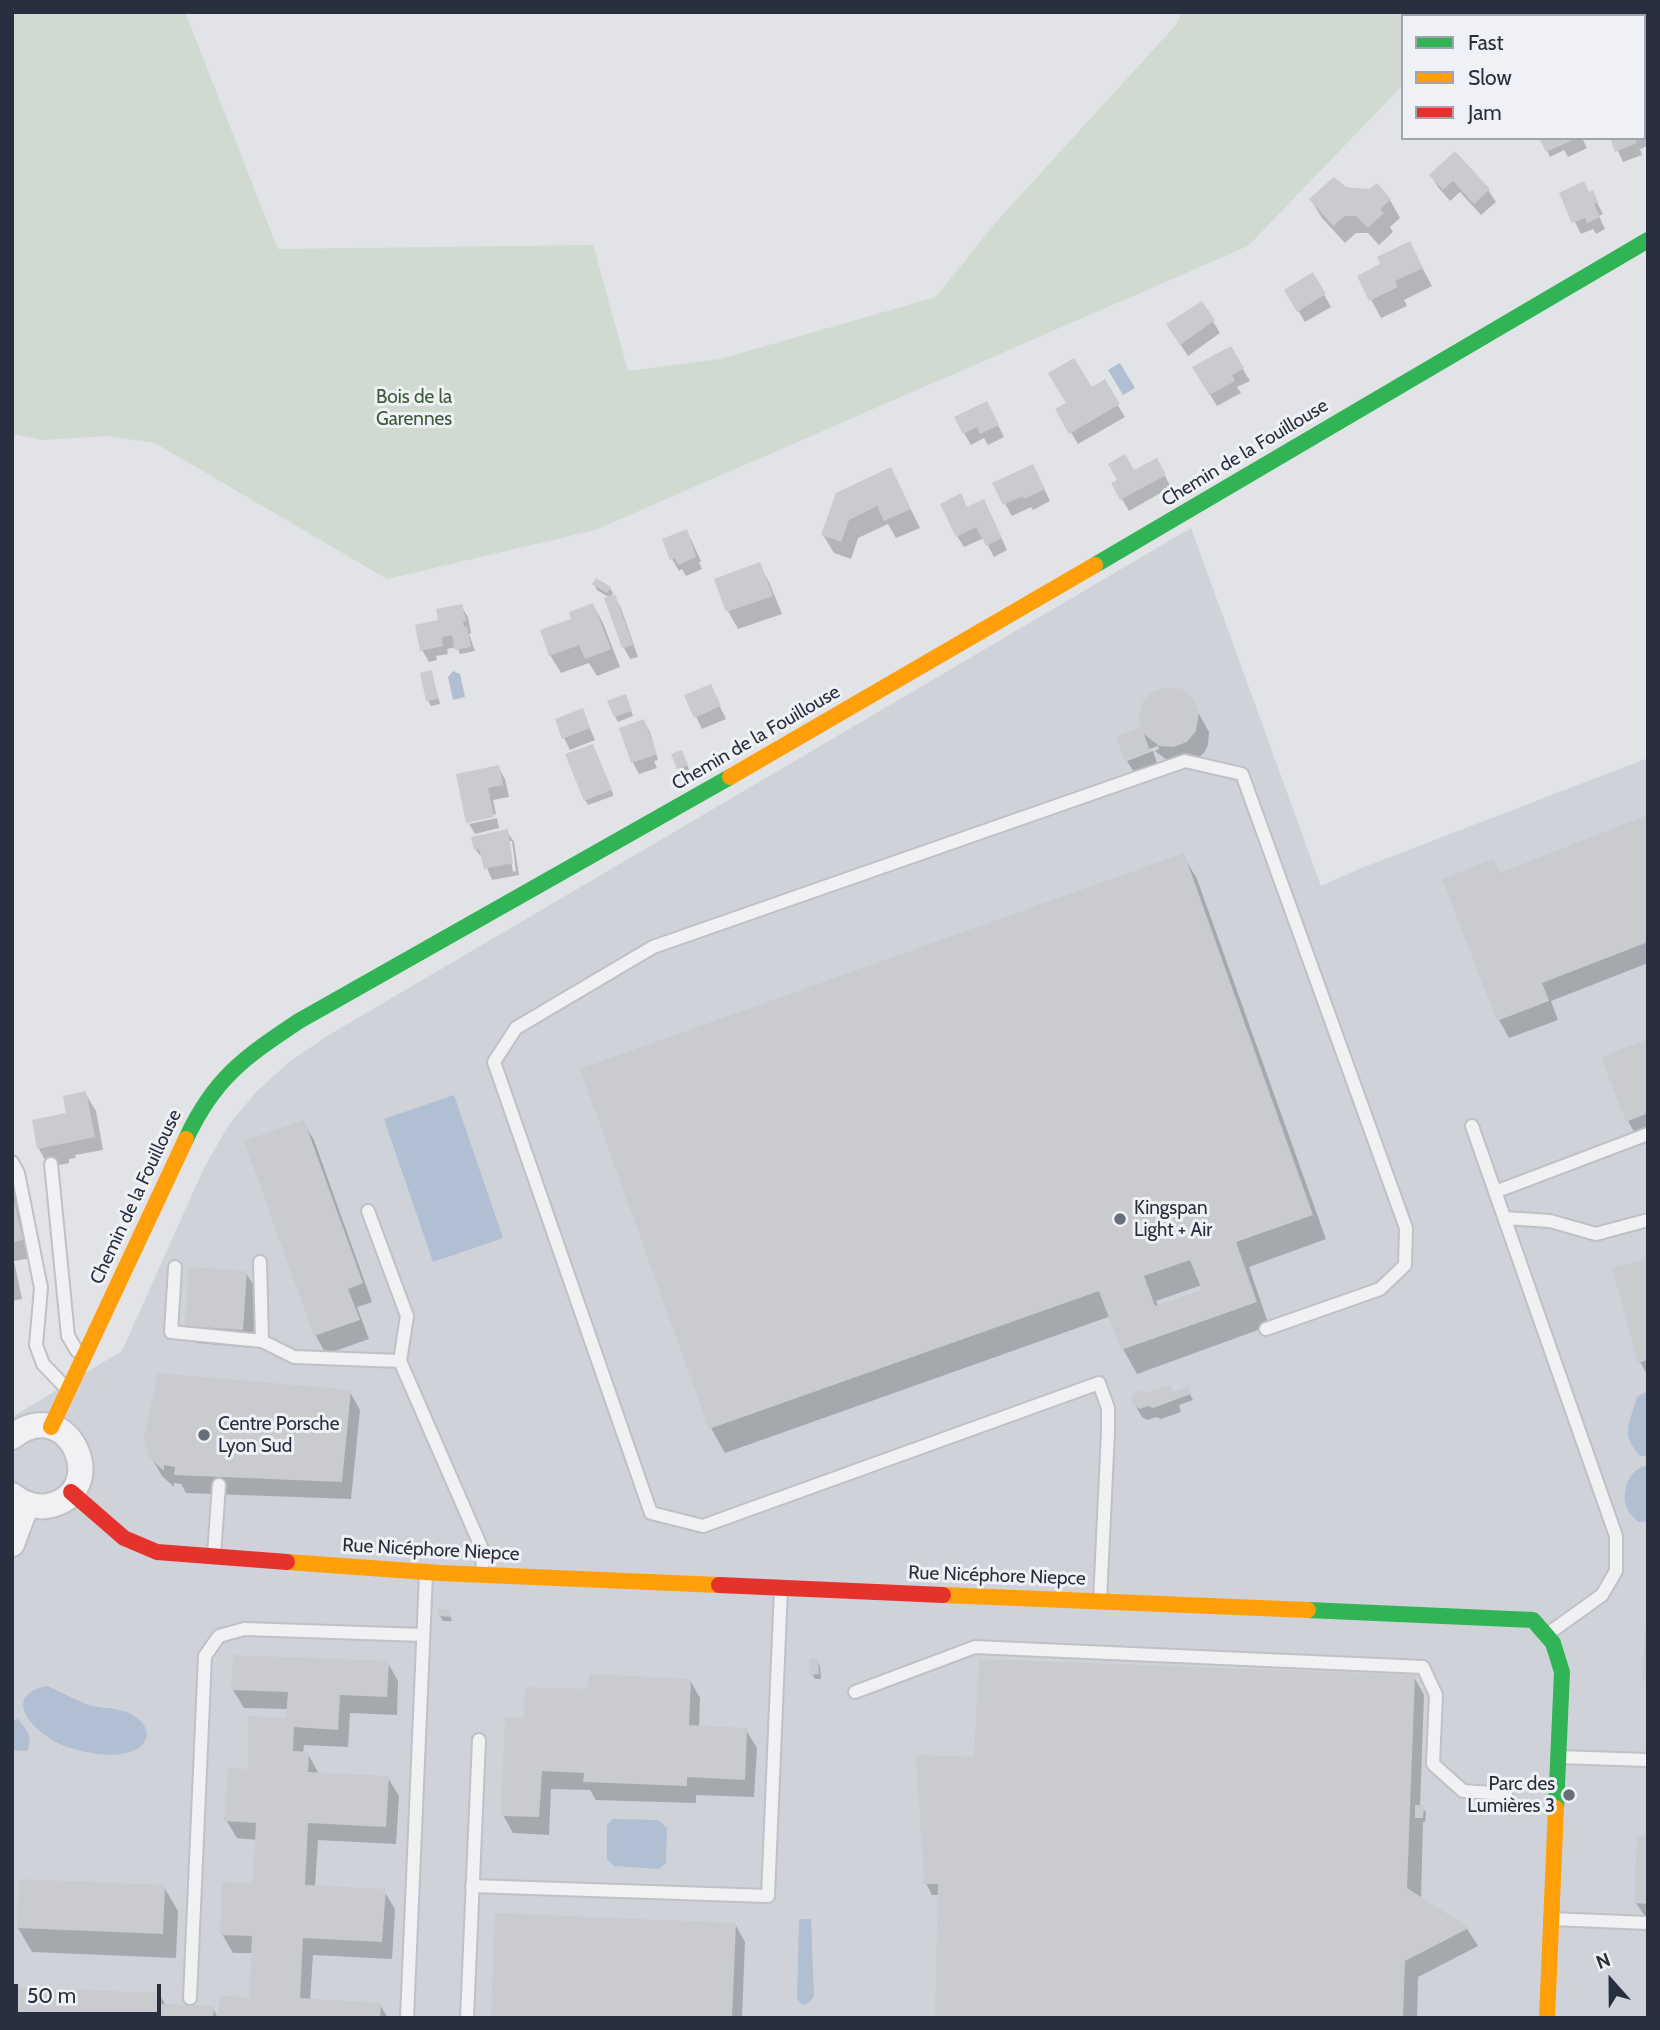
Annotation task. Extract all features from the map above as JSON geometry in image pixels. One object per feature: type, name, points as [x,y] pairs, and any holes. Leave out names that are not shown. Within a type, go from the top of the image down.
[{"type":"street","name":"Chemin de la Fouillouse","points":[[51,1427],[200,1110],[219,1084],[257,1049],[299,1021],[728,779],[1129,546],[1648,240]]},
{"type":"street","points":[[12,1437],[25,1429],[51,1427],[65,1434],[76,1447],[81,1462],[79,1478],[71,1492],[62,1500],[39,1507],[20,1500],[12,1544]]},
{"type":"street","name":"Rue Nicéphore Niepce","points":[[71,1492],[124,1538],[157,1552],[484,1575],[1507,1617],[1533,1620],[1549,1633]]},
{"type":"street","points":[[1547,2018],[1562,1672],[1560,1655],[1549,1633]]},
{"type":"lane","points":[[1100,1601],[1108,1408],[1099,1383],[703,1526],[652,1513],[494,1062],[516,1028],[653,947],[1185,761],[1242,774],[1406,1228],[1405,1265],[1380,1289],[1266,1329]]},
{"type":"lane","points":[[1472,1126],[1616,1536],[1616,1571],[1602,1595],[1549,1633]]},
{"type":"lane","points":[[1495,1192],[1648,1134]]},
{"type":"lane","points":[[12,1162],[18,1173],[41,1288],[36,1345],[43,1364],[69,1391]]},
{"type":"lane","points":[[51,1164],[68,1336],[77,1351],[86,1355]]},
{"type":"lane","points":[[369,1211],[407,1316],[400,1361],[482,1549],[484,1575]]},
{"type":"lane","points":[[1505,1219],[1550,1221],[1596,1234],[1648,1220]]},
{"type":"lane","points":[[260,1262],[262,1341]]},
{"type":"lane","points":[[175,1267],[171,1332],[262,1341],[294,1357],[400,1361]]},
{"type":"lane","points":[[214,1557],[219,1485]]},
{"type":"lane","points":[[407,2018],[426,1572]]},
{"type":"lane","points":[[472,1886],[768,1896],[781,1588]]},
{"type":"lane","points":[[190,1998],[205,1656],[219,1636],[244,1629],[423,1635]]},
{"type":"lane","points":[[855,1692],[975,1647],[1423,1667],[1436,1695],[1433,1764],[1463,1791],[1506,1794]]},
{"type":"lane","points":[[467,2018],[479,1740]]},
{"type":"lane","points":[[1558,1757],[1648,1760]]},
{"type":"lane","points":[[1551,1919],[1648,1923]]},
{"type":"shaded area","points":[[1191,528],[1321,886],[1648,758],[1648,2018],[12,2018],[12,1417],[122,1351],[203,1170],[228,1126],[256,1092],[288,1063],[327,1036]]},
{"type":"green space","name":"Bois de la Garennes","points":[[12,12],[185,12],[278,249],[593,245],[628,371],[720,359],[936,297],[996,222],[1175,26],[1183,12],[1473,12],[1401,14],[1401,87],[1248,246],[595,530],[387,579],[155,443],[107,436],[44,440],[12,434]]},
{"type":"water","points":[[1120,363],[1135,388],[1123,395],[1108,370]]},
{"type":"water","points":[[453,671],[460,674],[465,697],[453,700],[448,677]]},
{"type":"water","points":[[454,1095],[503,1238],[433,1262],[384,1119]]},
{"type":"water","points":[[1648,1391],[1648,1457],[1639,1455],[1633,1447],[1628,1428],[1637,1397]]},
{"type":"water","points":[[1648,1465],[1648,1521],[1638,1522],[1627,1508],[1626,1488],[1632,1475]]},
{"type":"water","points":[[47,1686],[86,1704],[131,1714],[146,1728],[145,1741],[138,1748],[117,1754],[79,1751],[60,1744],[32,1723],[23,1705],[25,1697]]},
{"type":"water","points":[[18,1719],[30,1738],[27,1751],[12,1750],[12,1720]]},
{"type":"water","points":[[612,1819],[658,1820],[667,1828],[666,1863],[659,1869],[614,1866],[607,1859],[607,1825]]},
{"type":"water","points":[[799,1919],[811,1919],[814,1997],[803,2005],[797,1999]]},
{"type":"building","points":[[1646,108],[1648,108],[1646,133]]},
{"type":"building","points":[[1540,140],[1573,140],[1546,152]]},
{"type":"building","points":[[1611,140],[1636,140],[1637,143],[1615,152]]},
{"type":"building","points":[[1455,151],[1490,189],[1474,204],[1453,181],[1443,190],[1429,175]]},
{"type":"building","points":[[1334,177],[1346,187],[1369,189],[1377,183],[1391,199],[1380,209],[1384,213],[1368,228],[1356,216],[1345,216],[1333,226],[1309,199]]},
{"type":"building","points":[[1584,181],[1589,192],[1593,190],[1598,202],[1594,204],[1600,217],[1587,223],[1585,218],[1572,223],[1559,193]]},
{"type":"building","points":[[1410,241],[1423,268],[1395,281],[1398,287],[1369,301],[1357,276],[1380,264],[1377,257]]},
{"type":"building","points":[[1313,272],[1326,294],[1297,312],[1284,290]]},
{"type":"building","points":[[1202,301],[1215,320],[1180,345],[1166,324]]},
{"type":"building","points":[[1231,346],[1244,368],[1232,375],[1235,381],[1209,395],[1192,367]]},
{"type":"building","points":[[1074,358],[1092,387],[1105,379],[1120,404],[1069,434],[1055,409],[1066,403],[1048,373]]},
{"type":"building","points":[[987,401],[999,425],[980,434],[977,427],[963,434],[954,417]]},
{"type":"building","points":[[1125,454],[1134,470],[1157,458],[1166,475],[1120,500],[1111,483],[1117,480],[1108,464]]},
{"type":"building","points":[[1033,464],[1045,489],[1003,505],[992,483]]},
{"type":"building","points":[[891,467],[911,509],[884,521],[877,506],[849,520],[841,542],[821,535],[836,493]]},
{"type":"building","points":[[961,493],[967,507],[984,499],[1002,538],[986,546],[976,527],[956,537],[940,504]]},
{"type":"building","points":[[687,529],[696,557],[678,565],[675,558],[670,560],[662,539]]},
{"type":"building","points":[[760,562],[773,596],[726,612],[714,579]]},
{"type":"building","points":[[596,578],[611,587],[607,593],[592,584]]},
{"type":"building","points":[[615,594],[633,645],[622,648],[604,598]]},
{"type":"building","points":[[593,603],[611,649],[585,659],[579,645],[549,656],[540,630],[571,619],[569,612]]},
{"type":"building","points":[[462,604],[466,621],[463,622],[464,627],[467,627],[471,647],[455,650],[452,635],[442,637],[443,646],[420,651],[415,625],[438,620],[436,609]]},
{"type":"building","points":[[432,670],[438,699],[426,701],[420,673]]},
{"type":"building","points":[[711,684],[721,706],[694,718],[684,695]]},
{"type":"building","points":[[1168,687],[1182,689],[1193,699],[1199,712],[1196,731],[1187,742],[1173,747],[1159,746],[1144,734],[1150,751],[1125,760],[1116,737],[1141,727],[1139,715],[1143,701],[1154,691]]},
{"type":"building","points":[[626,694],[632,711],[614,717],[607,701]]},
{"type":"building","points":[[583,708],[590,728],[562,739],[555,719]]},
{"type":"building","points":[[644,719],[657,754],[631,763],[619,728]]},
{"type":"building","points":[[593,744],[612,790],[584,801],[565,754]]},
{"type":"building","points":[[682,750],[688,765],[677,769],[671,754]]},
{"type":"building","points":[[499,765],[503,785],[488,788],[494,817],[466,823],[456,774]]},
{"type":"building","points":[[1648,815],[1648,942],[1542,983],[1549,1001],[1497,1021],[1442,879],[1493,859],[1499,873]]},
{"type":"building","points":[[508,829],[513,863],[484,869],[479,849],[474,850],[471,837]]},
{"type":"building","points":[[1184,853],[1313,1215],[1236,1242],[1257,1302],[1121,1350],[1099,1291],[709,1429],[580,1069]],"holes":[[[1190,1260],[1202,1290],[1155,1306],[1144,1276]]]},
{"type":"building","points":[[1648,1039],[1648,1113],[1626,1122],[1601,1057]]},
{"type":"building","points":[[86,1091],[95,1137],[37,1149],[32,1120],[66,1113],[63,1096]]},
{"type":"building","points":[[304,1120],[363,1283],[348,1289],[360,1320],[314,1336],[244,1141]]},
{"type":"building","points":[[12,1194],[23,1240],[12,1242]]},
{"type":"building","points":[[1648,1258],[1648,1360],[1638,1363],[1612,1268]]},
{"type":"building","points":[[189,1267],[247,1271],[243,1330],[185,1326]]},
{"type":"building","points":[[158,1373],[351,1390],[342,1482],[174,1475],[175,1467],[164,1465],[164,1471],[150,1458],[144,1438]]},
{"type":"building","points":[[1170,1385],[1173,1392],[1188,1386],[1191,1394],[1153,1408],[1148,1406],[1140,1409],[1133,1405],[1133,1394],[1141,1390],[1146,1393]]},
{"type":"building","points":[[438,1609],[450,1610],[450,1617],[438,1616]]},
{"type":"building","points":[[1645,1625],[1648,1625],[1648,1681],[1642,1681]]},
{"type":"building","points":[[233,1655],[389,1661],[387,1697],[340,1695],[338,1730],[294,1727],[293,1751],[309,1752],[308,1772],[389,1776],[386,1827],[308,1823],[305,1885],[386,1889],[382,1942],[303,1938],[300,1998],[381,2003],[380,2018],[218,2018],[219,1996],[249,1997],[252,1936],[220,1935],[222,1882],[253,1883],[256,1823],[224,1821],[228,1768],[248,1769],[248,1716],[286,1718],[288,1692],[231,1690]]},
{"type":"building","points":[[809,1659],[818,1659],[819,1674],[810,1675]]},
{"type":"building","points":[[979,1659],[1415,1675],[1407,1888],[1469,1928],[1405,1961],[1403,2018],[935,2017],[938,1884],[924,1884],[916,1755],[974,1757]]},
{"type":"building","points":[[589,1674],[691,1679],[689,1725],[747,1728],[745,1780],[687,1777],[687,1786],[583,1782],[584,1773],[542,1771],[539,1817],[501,1816],[505,1717],[524,1718],[525,1687],[588,1689]]},
{"type":"building","points":[[1415,1805],[1424,1805],[1423,1818],[1415,1818]]},
{"type":"building","points":[[1637,1835],[1648,1836],[1648,1904],[1634,1903]]},
{"type":"building","points":[[19,1879],[165,1885],[163,1934],[17,1928]]},
{"type":"building","points":[[495,1913],[736,1923],[732,2018],[491,2018]]},
{"type":"building","points":[[12,1987],[161,1993],[161,2004],[214,2006],[213,2018],[12,2018]]},
{"type":"traffic: fast","points":[[1095,565],[1648,240]]},
{"type":"traffic: fast","points":[[186,1139],[220,1084],[262,1046],[299,1021],[730,777]]},
{"type":"traffic: fast","points":[[1308,1610],[1533,1620],[1553,1643],[1562,1672],[1556,1808]]},
{"type":"traffic: slow","points":[[730,777],[1095,565]]},
{"type":"traffic: slow","points":[[51,1427],[186,1139]]},
{"type":"traffic: slow","points":[[287,1562],[440,1573],[719,1585]]},
{"type":"traffic: slow","points":[[943,1595],[1308,1610]]},
{"type":"traffic: slow","points":[[1547,2018],[1556,1808]]},
{"type":"traffic: jam","points":[[71,1492],[124,1538],[157,1552],[287,1562]]},
{"type":"traffic: jam","points":[[719,1585],[943,1595]]},
{"type":"place","name":"Kingspan Light + Air","points":[[1120,1219]]},
{"type":"place","name":"Centre Porsche Lyon Sud","points":[[204,1435]]},
{"type":"place","name":"Parc des Lumières 3","points":[[1569,1795]]}]
